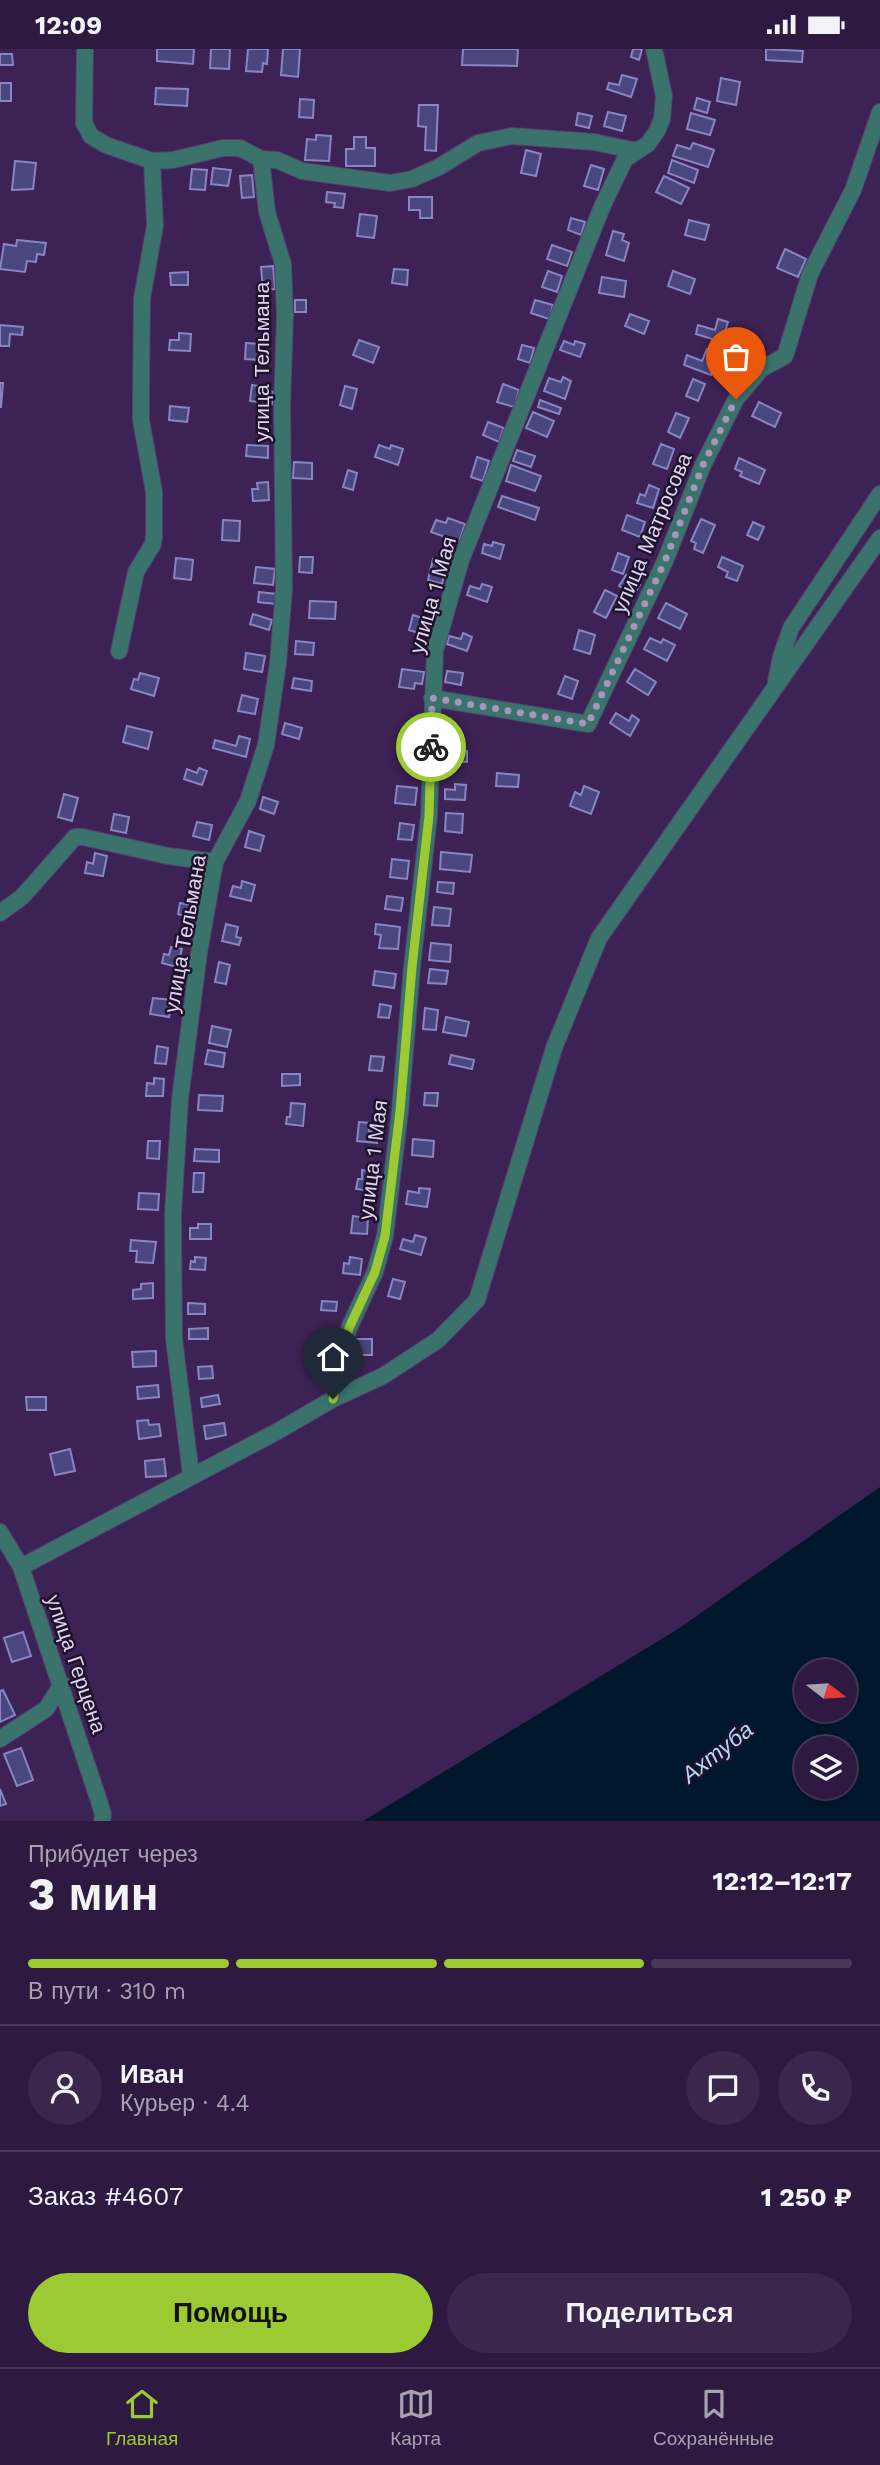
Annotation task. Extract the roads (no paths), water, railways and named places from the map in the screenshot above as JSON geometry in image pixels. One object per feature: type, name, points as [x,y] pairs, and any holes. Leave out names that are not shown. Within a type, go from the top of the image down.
[{"type":"street","points":[[85,49],[84,124],[91,136],[106,145],[152,161],[173,160],[222,148],[240,148],[261,159],[277,160],[302,170],[390,183],[412,179],[439,167],[478,143],[512,137],[594,142],[637,151]]},
{"type":"street","name":"улица 1 Мая","points":[[333,1399],[349,1328],[375,1272],[385,1236],[429,816],[435,650],[463,555],[602,207],[625,159],[648,143],[657,131],[664,107],[654,49]]},
{"type":"street","name":"улица Матросова","points":[[432,698],[588,724],[665,561],[703,465],[736,399],[761,369],[785,356],[810,274],[853,190],[880,112]]},
{"type":"street","name":"улица Тельмана","points":[[191,1475],[174,1339],[173,1214],[180,1099],[215,862],[248,801],[266,745],[278,663],[284,589],[283,264],[267,212],[261,159]]},
{"type":"street","points":[[119,650],[136,572],[153,544],[154,536],[154,492],[141,420],[142,298],[155,226],[152,161]]},
{"type":"street","points":[[775,687],[791,628],[880,495]]},
{"type":"street","points":[[21,1567],[333,1399],[383,1375],[438,1340],[477,1300],[554,1048],[599,938],[880,538]]},
{"type":"street","points":[[0,913],[22,897],[75,837],[168,856],[215,862]]},
{"type":"street","name":"улица Герцена","points":[[0,1532],[21,1567],[62,1684],[102,1817]]},
{"type":"street","points":[[0,1739],[46,1709],[62,1684]]},
{"type":"water","name":"Ахтуба","points":[[880,1487],[880,1821],[363,1821],[678,1629]]}]
